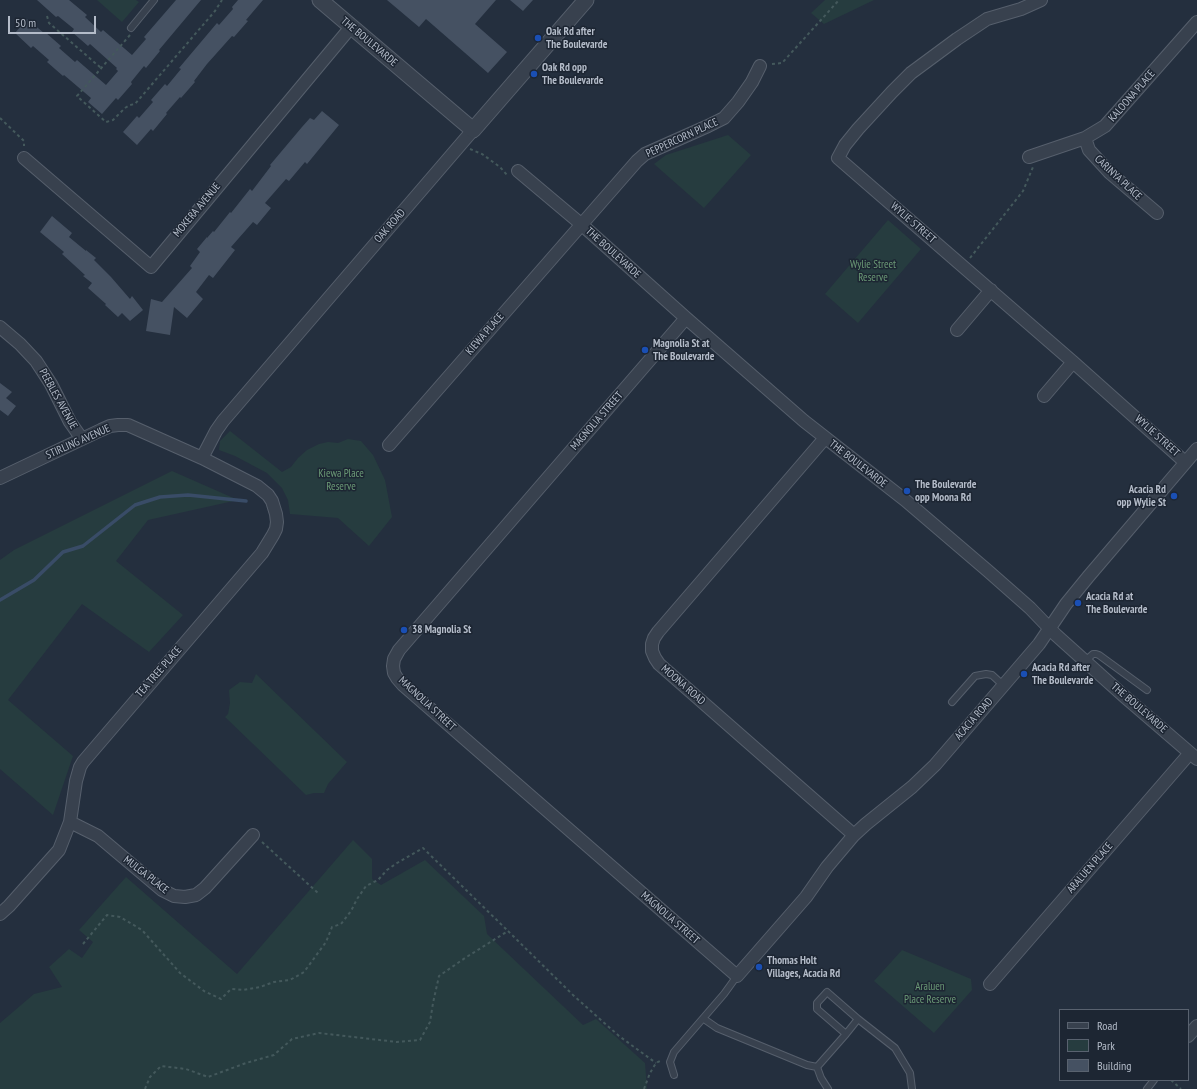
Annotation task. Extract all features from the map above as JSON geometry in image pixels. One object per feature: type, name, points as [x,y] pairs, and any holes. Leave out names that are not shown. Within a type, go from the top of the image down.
[{"type":"street","name":"THE BOULEVARDE","points":[[320,0],[473,130]]},
{"type":"street","name":"OAK ROAD","points":[[202,458],[216,431],[228,414],[586,0]]},
{"type":"street","name":"WYLIE STREET","points":[[1041,0],[1021,10],[987,19],[957,39],[911,74],[858,129],[845,145],[838,158],[991,290],[1186,462]]},
{"type":"street","name":"KALOONA PLACE","points":[[1033,156],[1085,138],[1105,126],[1197,22]]},
{"type":"street","name":"MOKERA AVENUE","points":[[24,158],[151,267],[351,27]]},
{"type":"street","name":"PEPPERCORN PLACE","points":[[581,224],[645,154],[716,123],[730,113],[752,82],[760,66]]},
{"type":"street","name":"CARINYA PLACE","points":[[1085,138],[1089,150],[1110,173],[1157,213]]},
{"type":"street","name":"THE BOULEVARDE","points":[[518,171],[581,224],[686,318],[825,438],[905,500],[945,534],[1030,608],[1049,628],[1085,661],[1193,756]]},
{"type":"street","name":"KIEWA PLACE","points":[[389,445],[581,224]]},
{"type":"street","points":[[957,330],[991,290]]},
{"type":"street","name":"MAGNOLIA STREET","points":[[686,318],[399,650],[394,658],[393,666],[397,678],[403,685],[736,976]]},
{"type":"street","name":"PEEBLES AVENUE","points":[[0,327],[23,347],[36,361],[51,384],[70,422],[82,439]]},
{"type":"street","points":[[1044,396],[1073,362]]},
{"type":"street","name":"STIRLING AVENUE","points":[[0,478],[110,426],[118,425],[128,425],[202,458]]},
{"type":"street","name":"MOONA ROAD","points":[[825,438],[658,632],[652,644],[652,651],[659,664],[854,835]]},
{"type":"street","name":"ACACIA ROAD","points":[[736,976],[806,897],[827,867],[854,835],[928,772],[1039,644],[1066,604],[1197,449]]},
{"type":"street","name":"TEA TREE PLACE","points":[[0,914],[59,850],[70,822],[76,781],[80,767],[87,756],[262,553],[276,529],[276,514],[268,495],[251,482],[202,458]]},
{"type":"street","name":"ARALUEN PLACE","points":[[990,984],[1193,756]]},
{"type":"street","name":"MULGA PLACE","points":[[70,822],[98,836],[162,890],[174,896],[185,897],[196,895],[205,888],[253,835]]},
{"type":"street","points":[[1189,1035],[1197,1026]]},
{"type":"lane","points":[[131,28],[154,0]]},
{"type":"lane","points":[[1085,661],[1093,654],[1099,654],[1147,690]]},
{"type":"lane","points":[[952,702],[975,676],[986,674],[992,676],[1003,685]]},
{"type":"lane","points":[[674,1075],[670,1062],[674,1052],[704,1019],[736,976]]},
{"type":"lane","points":[[846,1034],[817,1009],[817,1004],[827,992],[895,1048],[910,1073],[912,1089]]},
{"type":"lane","points":[[704,1019],[717,1028],[807,1065],[817,1067]]},
{"type":"lane","points":[[817,1067],[858,1019]]},
{"type":"lane","points":[[817,1067],[821,1078],[828,1089]]},
{"type":"lane","points":[[1147,1089],[1153,1081]]},
{"type":"path","points":[[125,42],[77,96],[106,122],[110,122],[125,108],[135,104],[215,11],[222,0]]},
{"type":"path","points":[[760,66],[782,63],[839,0]]},
{"type":"path","points":[[46,16],[49,23],[101,68]]},
{"type":"path","points":[[0,118],[24,141],[24,158]]},
{"type":"path","points":[[460,145],[482,154],[500,167],[511,179],[518,171]]},
{"type":"path","points":[[964,267],[1023,191],[1033,156]]},
{"type":"path","points":[[253,835],[318,893]]},
{"type":"path","points":[[83,944],[107,916],[120,917],[142,930],[180,973],[204,991],[221,999],[231,989],[243,990],[260,987],[274,982],[290,980],[304,972],[326,942],[332,927],[340,924],[351,911],[366,886],[378,880],[387,870],[397,863],[423,848],[572,994],[619,1036],[656,1063]]},
{"type":"path","points":[[145,1089],[150,1077],[161,1066],[186,1069],[208,1077],[246,1062],[274,1054],[292,1039],[319,1033],[397,1042],[420,1040],[430,1022],[439,976],[508,931]]},
{"type":"path","points":[[644,1089],[650,1073],[656,1063],[674,1052]]},
{"type":"path","points":[[1172,1081],[1182,1089]]},
{"type":"green space","points":[[97,0],[136,0],[139,2],[122,22]]},
{"type":"green space","points":[[825,0],[874,0],[824,24],[811,13]]},
{"type":"green space","points":[[728,135],[751,155],[704,208],[654,164],[666,155]]},
{"type":"green space","name":"Wylie Street Reserve","points":[[888,220],[921,249],[858,323],[825,294]]},
{"type":"green space","name":"Kiewa Place Reserve","points":[[230,431],[282,472],[291,467],[307,450],[319,444],[328,442],[338,443],[348,439],[361,441],[373,455],[385,480],[392,517],[369,546],[338,518],[290,514],[288,500],[282,488],[267,473],[235,456],[219,450],[220,441]]},
{"type":"green space","points":[[172,471],[238,500],[148,520],[116,561],[183,615],[149,652],[82,604],[8,700],[73,756],[53,815],[0,769],[0,560],[14,550]]},
{"type":"green space","points":[[256,674],[347,762],[328,784],[324,793],[306,795],[225,717],[228,714],[230,703],[229,690],[240,682],[252,683]]},
{"type":"green space","points":[[353,840],[372,859],[372,879],[381,885],[425,860],[484,916],[487,934],[583,1025],[596,1019],[645,1063],[647,1089],[0,1089],[0,1023],[34,994],[62,987],[49,967],[69,949],[82,958],[93,942],[79,930],[126,877],[237,974]]},
{"type":"green space","name":"Araluen Place Reserve","points":[[902,950],[971,979],[972,990],[934,1033],[874,981]]},
{"type":"building","points":[[37,0],[69,0],[87,15],[85,17],[101,32],[103,30],[132,55],[146,39],[144,37],[176,0],[201,0],[159,50],[160,51],[146,68],[144,66],[131,82],[132,84],[118,100],[116,98],[102,114],[88,102],[91,98],[47,62],[49,60],[33,46],[31,48],[15,33],[27,19],[61,46],[59,48],[75,62],[77,60],[106,85],[118,71],[116,69],[117,68],[90,44],[88,46],[72,32],[74,29],[58,16],[56,17]]},
{"type":"building","points":[[238,0],[263,0],[246,20],[248,21],[234,37],[232,36],[207,64],[194,81],[195,82],[166,113],[167,114],[153,131],[151,129],[137,145],[123,132],[137,116],[139,118],[153,102],[151,100],[165,84],[167,86],[181,69],[179,68],[217,23],[219,25],[233,9],[232,7]]},
{"type":"building","points":[[387,0],[496,0],[475,24],[507,52],[488,73],[426,19],[419,27]]},
{"type":"building","points":[[510,0],[533,0],[523,11]]},
{"type":"building","points":[[322,111],[339,125],[307,164],[305,162],[289,181],[286,179],[265,203],[271,208],[257,225],[253,222],[231,247],[235,250],[213,278],[209,275],[196,292],[203,299],[187,318],[174,307],[170,335],[146,331],[151,299],[162,302],[192,268],[190,266],[200,252],[197,249],[207,237],[213,231],[214,232],[250,189],[252,191],[271,166],[270,165],[310,118],[314,120]]},
{"type":"building","points":[[52,216],[72,233],[69,237],[96,258],[94,260],[130,299],[132,296],[143,310],[130,321],[122,313],[118,317],[88,288],[92,283],[83,276],[85,275],[62,254],[64,252],[40,232]]},
{"type":"building","points":[[0,383],[12,392],[6,398],[16,406],[8,416],[0,410]]},
{"type":"waterway","points":[[0,600],[34,580],[63,552],[83,546],[135,505],[160,497],[188,495],[246,501]]},
{"type":"place","name":"Oak Rd after The Boulevarde","points":[[538,38]]},
{"type":"place","name":"Oak Rd opp The Boulevarde","points":[[534,74]]},
{"type":"place","name":"Magnolia St at The Boulevarde","points":[[645,350]]},
{"type":"place","name":"The Boulevarde opp Moona Rd","points":[[907,491]]},
{"type":"place","name":"Acacia Rd opp Wylie St","points":[[1174,496]]},
{"type":"place","name":"Acacia Rd at The Boulevarde","points":[[1078,603]]},
{"type":"place","name":"38 Magnolia St","points":[[404,630]]},
{"type":"place","name":"Acacia Rd after The Boulevarde","points":[[1024,674]]},
{"type":"place","name":"Thomas Holt Villages, Acacia Rd","points":[[759,967]]}]
